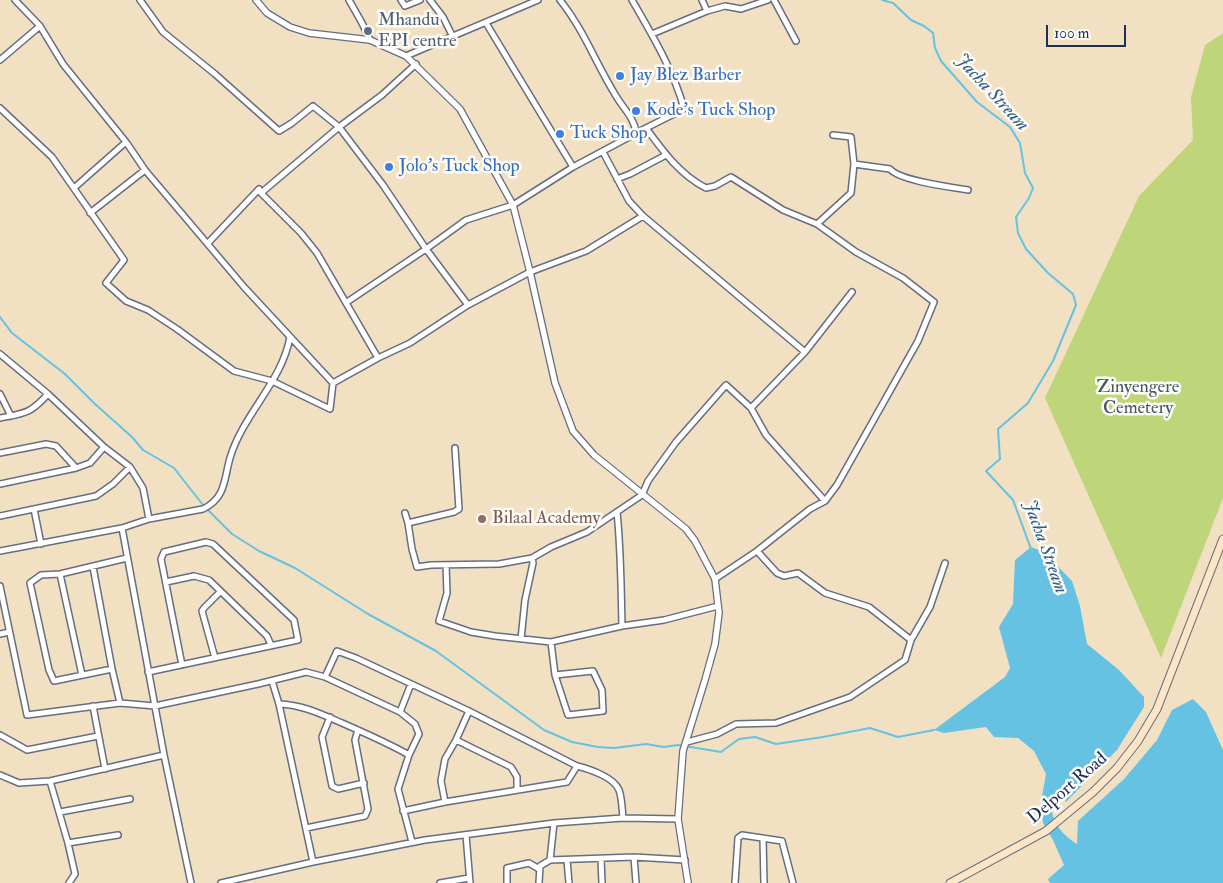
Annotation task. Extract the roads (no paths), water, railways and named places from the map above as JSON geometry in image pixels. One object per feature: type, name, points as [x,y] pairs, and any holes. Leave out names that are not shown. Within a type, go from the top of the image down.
[{"type":"main road","name":"Delport Road","points":[[950,883],[1046,831],[1093,792],[1117,768],[1138,741],[1157,710],[1223,539]]},
{"type":"street","points":[[0,108],[52,157],[124,260],[106,283],[126,301],[148,310],[234,371],[272,381],[330,410],[333,383],[244,287],[145,170],[126,142],[64,64],[40,26],[15,0]]},
{"type":"street","points":[[140,0],[162,32],[215,74],[279,131],[313,106],[339,127],[383,185],[426,249],[468,304]]},
{"type":"street","points":[[256,0],[267,13],[290,27],[309,33],[370,40],[406,56],[460,109],[513,205],[530,272],[554,383],[573,431],[594,455],[686,529],[695,541],[715,579],[718,606],[715,644],[683,751],[678,819],[688,883]]},
{"type":"street","points":[[349,0],[370,40]]},
{"type":"street","points":[[401,0],[405,6],[420,0]]},
{"type":"street","points":[[430,0],[443,17],[453,37]]},
{"type":"street","points":[[406,56],[486,22],[522,3],[538,0]]},
{"type":"street","points":[[560,0],[576,20],[616,96],[636,125],[636,133]]},
{"type":"street","points":[[347,302],[466,220],[513,205],[573,167],[684,110],[681,98],[652,34],[632,0]]},
{"type":"street","points":[[702,0],[707,10]]},
{"type":"street","points":[[652,34],[707,10],[725,6],[741,9],[768,0]]},
{"type":"street","points":[[774,0],[796,41]]},
{"type":"street","points":[[486,22],[573,167]]},
{"type":"street","points":[[0,60],[40,26]]},
{"type":"street","points":[[260,193],[339,127],[382,95],[416,64]]},
{"type":"street","points":[[646,128],[666,156],[696,183],[706,188],[715,186],[730,176],[783,210],[817,224],[856,252],[903,278],[934,302],[918,341],[837,485],[824,501],[810,509],[757,551],[715,579]]},
{"type":"street","points":[[817,224],[851,192],[854,164],[851,137],[833,136]]},
{"type":"street","points":[[74,188],[126,142]]},
{"type":"street","points":[[603,152],[629,201],[643,216],[806,352]]},
{"type":"street","points":[[617,179],[666,156]]},
{"type":"street","points":[[854,164],[890,169],[893,173],[916,180],[968,190]]},
{"type":"street","points":[[90,213],[145,170]]},
{"type":"street","points":[[208,243],[259,189],[260,193],[301,233],[317,253],[378,358]]},
{"type":"street","points":[[333,383],[410,343],[468,304],[530,272],[586,251],[643,216]]},
{"type":"street","points":[[752,408],[806,352],[852,292]]},
{"type":"street","points":[[0,551],[122,528],[149,519],[203,509],[216,502],[225,484],[231,456],[240,434],[288,350],[290,337]]},
{"type":"street","points":[[0,354],[48,394],[104,447],[130,467],[143,488],[149,519]]},
{"type":"street","points":[[405,513],[417,567],[499,564],[532,558],[551,547],[586,532],[642,495],[648,481],[676,442],[726,385],[752,408],[766,435],[824,501]]},
{"type":"street","points":[[0,394],[12,416]]},
{"type":"street","points":[[0,418],[22,414],[35,408],[48,394]]},
{"type":"street","points":[[0,452],[46,444],[56,446],[76,468]]},
{"type":"street","points":[[0,484],[76,468],[90,463],[104,447]]},
{"type":"street","points":[[408,523],[454,512],[459,509],[455,448]]},
{"type":"street","points":[[0,516],[96,496],[113,484],[130,467]]},
{"type":"street","points":[[34,509],[41,544]]},
{"type":"street","points":[[617,512],[622,562],[620,577],[622,626]]},
{"type":"street","points":[[122,528],[164,755],[191,883]]},
{"type":"street","points":[[148,672],[182,665],[215,658],[271,645],[298,640],[294,620],[213,544],[206,542],[164,552],[160,559],[182,665]]},
{"type":"street","points":[[757,551],[777,573],[784,576],[798,573],[825,593],[869,606],[912,640]]},
{"type":"street","points":[[112,668],[54,680],[49,670],[30,583],[41,576],[60,574],[128,558]]},
{"type":"street","points":[[521,639],[524,600],[533,563],[532,558]]},
{"type":"street","points":[[687,742],[717,734],[736,724],[776,723],[850,697],[905,660],[912,640],[930,607],[946,563]]},
{"type":"street","points":[[446,565],[447,593],[439,621],[471,632],[551,642],[622,626],[664,620],[718,606]]},
{"type":"street","points":[[93,567],[120,703]]},
{"type":"street","points":[[60,574],[82,675]]},
{"type":"street","points":[[166,582],[194,576],[209,580],[266,636],[271,645]]},
{"type":"street","points":[[0,586],[27,714],[120,703],[155,706],[306,672],[325,678],[400,712],[416,724],[419,734],[398,789],[412,842]]},
{"type":"street","points":[[215,658],[202,611],[220,592]]},
{"type":"street","points":[[0,634],[9,632]]},
{"type":"street","points":[[551,642],[555,676],[568,715],[603,710],[602,690],[593,671],[555,676]]},
{"type":"street","points":[[325,678],[336,651],[356,658],[469,711],[577,766],[594,770],[614,783],[619,790],[623,818]]},
{"type":"street","points":[[272,681],[280,704],[313,862]]},
{"type":"street","points":[[400,712],[411,684]]},
{"type":"street","points":[[280,704],[293,704],[309,708],[410,755]]},
{"type":"street","points":[[93,706],[104,769]]},
{"type":"street","points":[[445,802],[441,781],[445,759],[469,711]]},
{"type":"street","points":[[330,718],[322,737],[332,786],[338,789],[364,783]]},
{"type":"street","points":[[306,828],[365,816],[368,808],[355,740],[358,730]]},
{"type":"street","points":[[0,735],[27,750],[98,736]]},
{"type":"street","points":[[456,740],[511,768],[517,777],[517,789]]},
{"type":"street","points":[[0,775],[19,783],[50,781],[164,755]]},
{"type":"street","points":[[403,811],[517,789],[567,782],[577,766]]},
{"type":"street","points":[[50,781],[60,812],[75,874],[69,883]]},
{"type":"street","points":[[60,812],[130,799]]},
{"type":"street","points":[[221,883],[412,842],[554,823],[623,818],[678,819]]},
{"type":"street","points":[[550,860],[554,823]]},
{"type":"street","points":[[68,843],[118,835]]},
{"type":"street","points":[[440,883],[470,880],[466,835]]},
{"type":"street","points":[[735,883],[738,838],[742,835],[782,841],[794,883]]},
{"type":"street","points":[[763,838],[764,883]]},
{"type":"street","points":[[539,883],[540,866],[550,860],[634,857],[685,860]]},
{"type":"street","points":[[634,857],[636,883]]},
{"type":"street","points":[[601,859],[602,883]]},
{"type":"street","points":[[567,860],[569,883]]},
{"type":"street","points":[[507,883],[506,868],[529,862],[539,869]]},
{"type":"water","points":[[1031,547],[1044,552],[1072,581],[1080,606],[1087,644],[1119,670],[1144,697],[1144,707],[1117,750],[1066,802],[1058,791],[1050,801],[1055,821],[1066,836],[1077,844],[1078,821],[1124,779],[1157,740],[1172,710],[1193,699],[1206,712],[1223,750],[1223,883],[1050,883],[1048,879],[1064,865],[1043,823],[1041,802],[1046,774],[1034,751],[1018,738],[994,737],[986,727],[944,733],[934,730],[1005,677],[1010,668],[999,627],[1013,604],[1015,560]]},
{"type":"waterway","name":"Jacha Stream","points":[[882,0],[893,3],[911,20],[933,33],[935,48],[941,61],[977,102],[1010,127],[1020,143],[1025,173],[1033,188],[1029,198],[1016,217],[1018,233],[1026,249],[1048,273],[1073,294],[1076,305],[1053,361],[1028,403],[998,429],[1000,459],[986,471],[1013,500],[1031,549]]},
{"type":"waterway","points":[[0,317],[12,333],[65,374],[132,437],[143,450],[174,468],[203,505],[232,534],[259,551],[295,568],[368,614],[436,651],[544,730],[572,742],[598,747],[614,748],[646,744],[664,747],[678,745],[721,752],[739,739],[755,737],[776,744],[870,728],[898,737],[934,730]]},
{"type":"place","name":"Mhandu EPI centre","points":[[368,31]]},
{"type":"place","name":"Jay Blez Barber","points":[[620,76]]},
{"type":"place","name":"Kode's Tuck Shop","points":[[636,111]]},
{"type":"place","name":"Tuck Shop","points":[[560,134]]},
{"type":"place","name":"Jolo's Tuck Shop","points":[[389,167]]},
{"type":"place","name":"Bilaal Academy","points":[[482,519]]},
{"type":"park label","name":"Zinyengere Cemetery","points":[[1138,398]]}]
